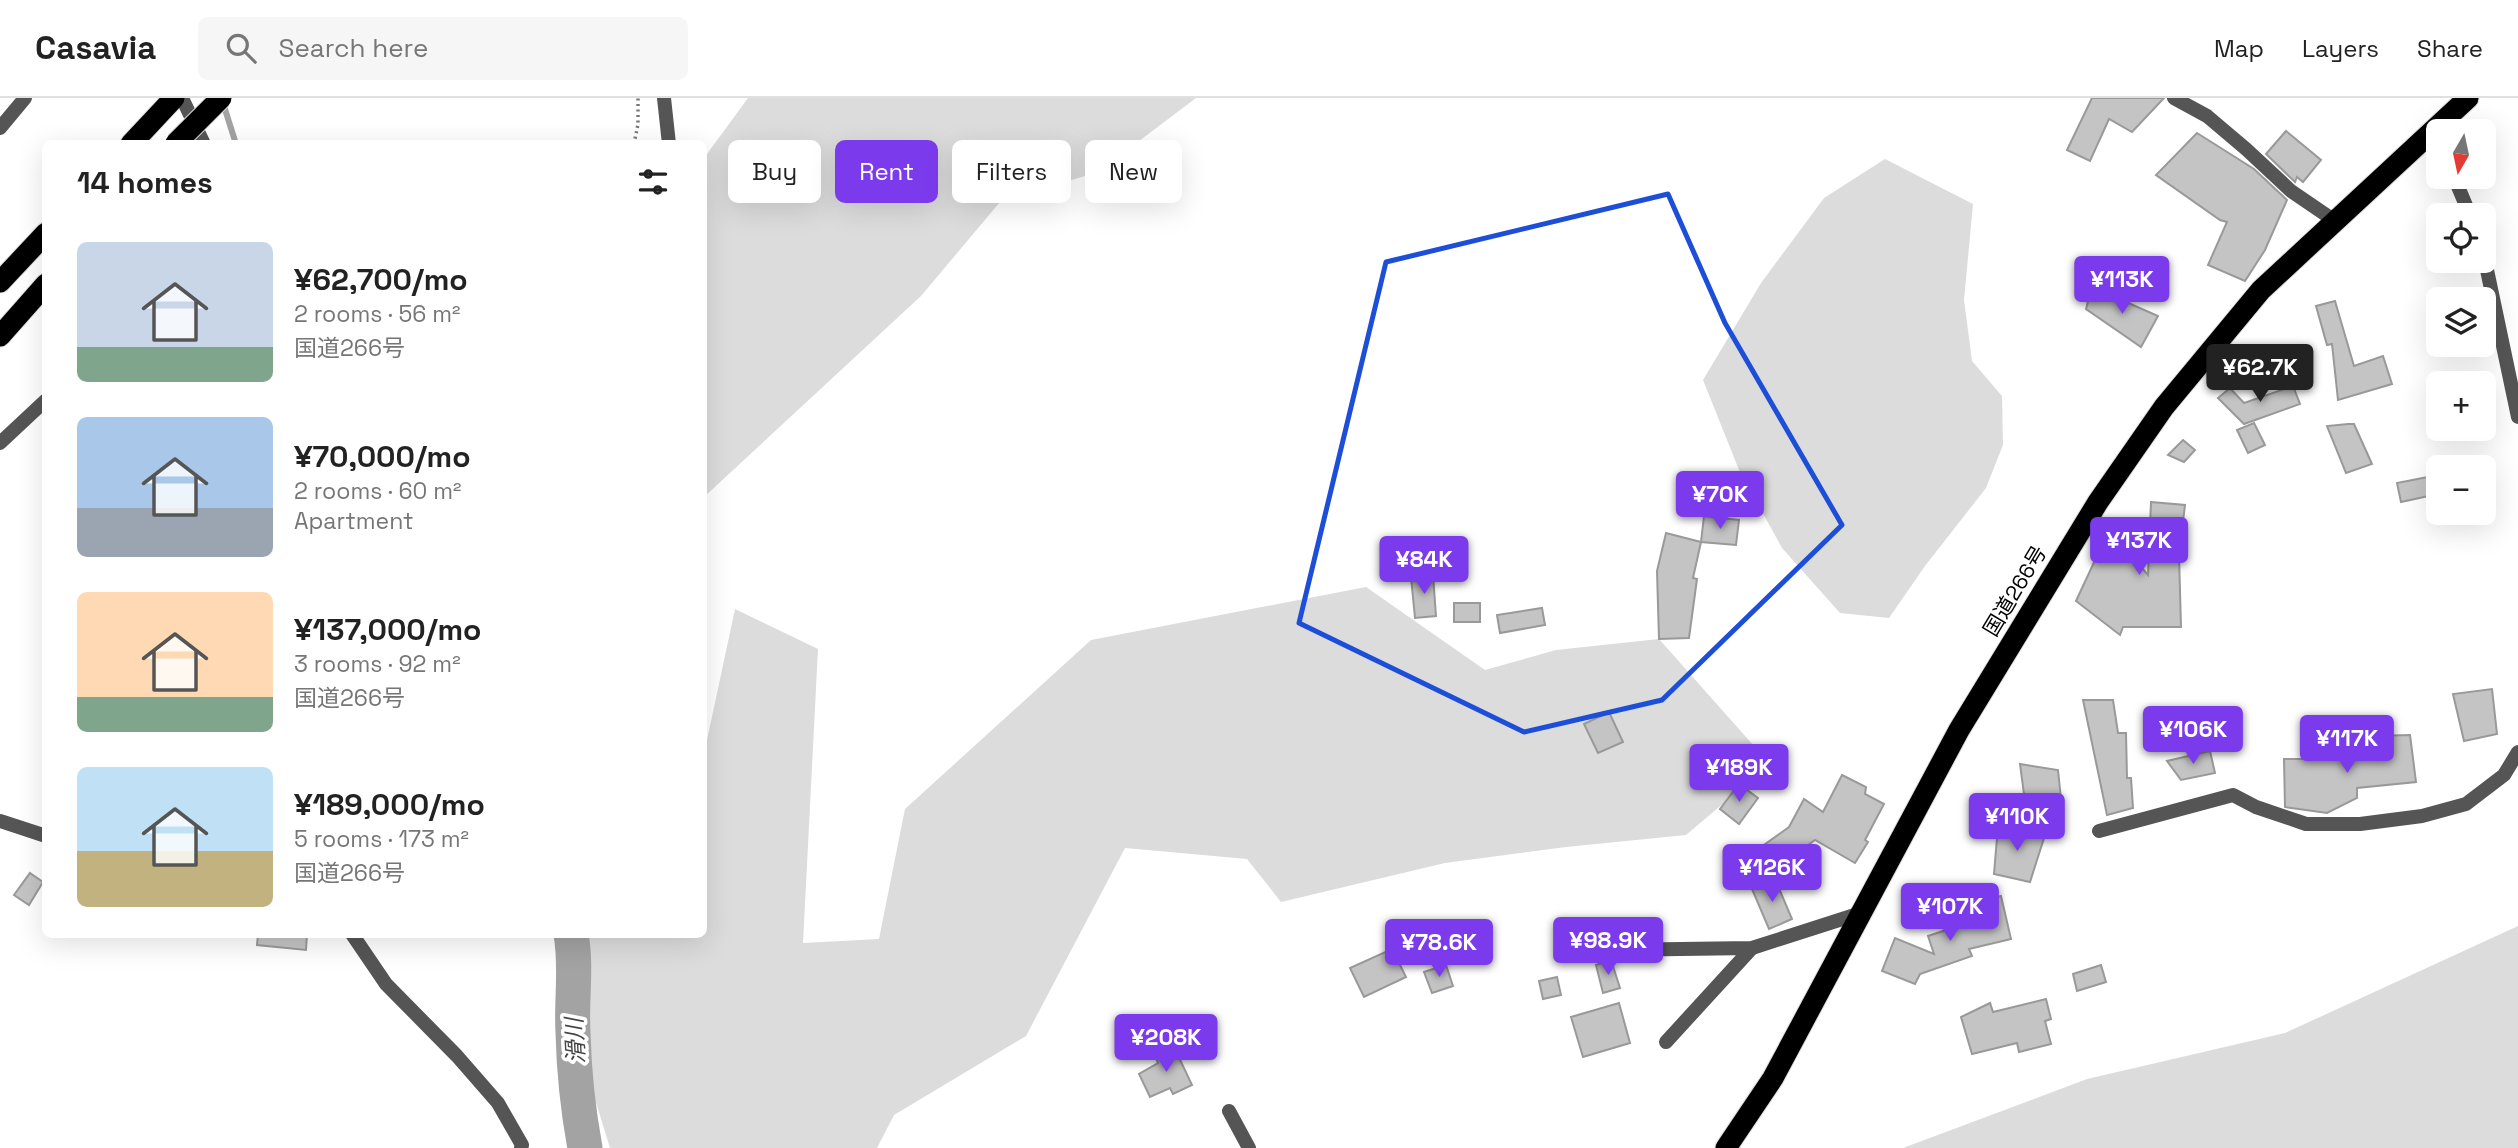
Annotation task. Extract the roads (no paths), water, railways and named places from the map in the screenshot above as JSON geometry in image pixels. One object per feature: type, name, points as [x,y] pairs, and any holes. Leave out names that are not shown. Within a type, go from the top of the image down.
[{"type":"highway","points":[[138,136],[174,98]]},
{"type":"highway","points":[[179,140],[221,98]]},
{"type":"highway","name":"国道266号","points":[[2452,119],[2468,98]]},
{"type":"highway","name":"国道266号","points":[[1727,1148],[1773,1078],[1959,730],[2098,502],[2164,407],[2261,289],[2334,221],[2426,149]]},
{"type":"highway","points":[[0,282],[42,237]]},
{"type":"highway","points":[[0,336],[42,289]]},
{"type":"street","points":[[0,128],[25,98]]},
{"type":"street","points":[[183,98],[202,140]]},
{"type":"street","points":[[664,98],[669,140]]},
{"type":"street","points":[[2174,98],[2207,116],[2291,191],[2334,221]]},
{"type":"street","points":[[2488,273],[2518,417]]},
{"type":"street","points":[[0,443],[42,404]]},
{"type":"street","points":[[2099,831],[2232,795],[2256,807],[2306,824],[2360,824],[2422,816],[2466,804],[2504,775],[2518,752]]},
{"type":"street","points":[[0,821],[42,835]]},
{"type":"street","points":[[1610,950],[1752,948],[1861,913]]},
{"type":"street","points":[[351,938],[386,984],[457,1056],[498,1103],[521,1148]]},
{"type":"street","points":[[1752,948],[1707,999],[1666,1042],[1743,957],[1752,948]]},
{"type":"street","points":[[1229,1111],[1249,1148]]},
{"type":"waterway","points":[[223,103],[235,140]]},
{"type":"waterway","name":"滑川","points":[[571,938],[574,1062],[585,1148]]}]
